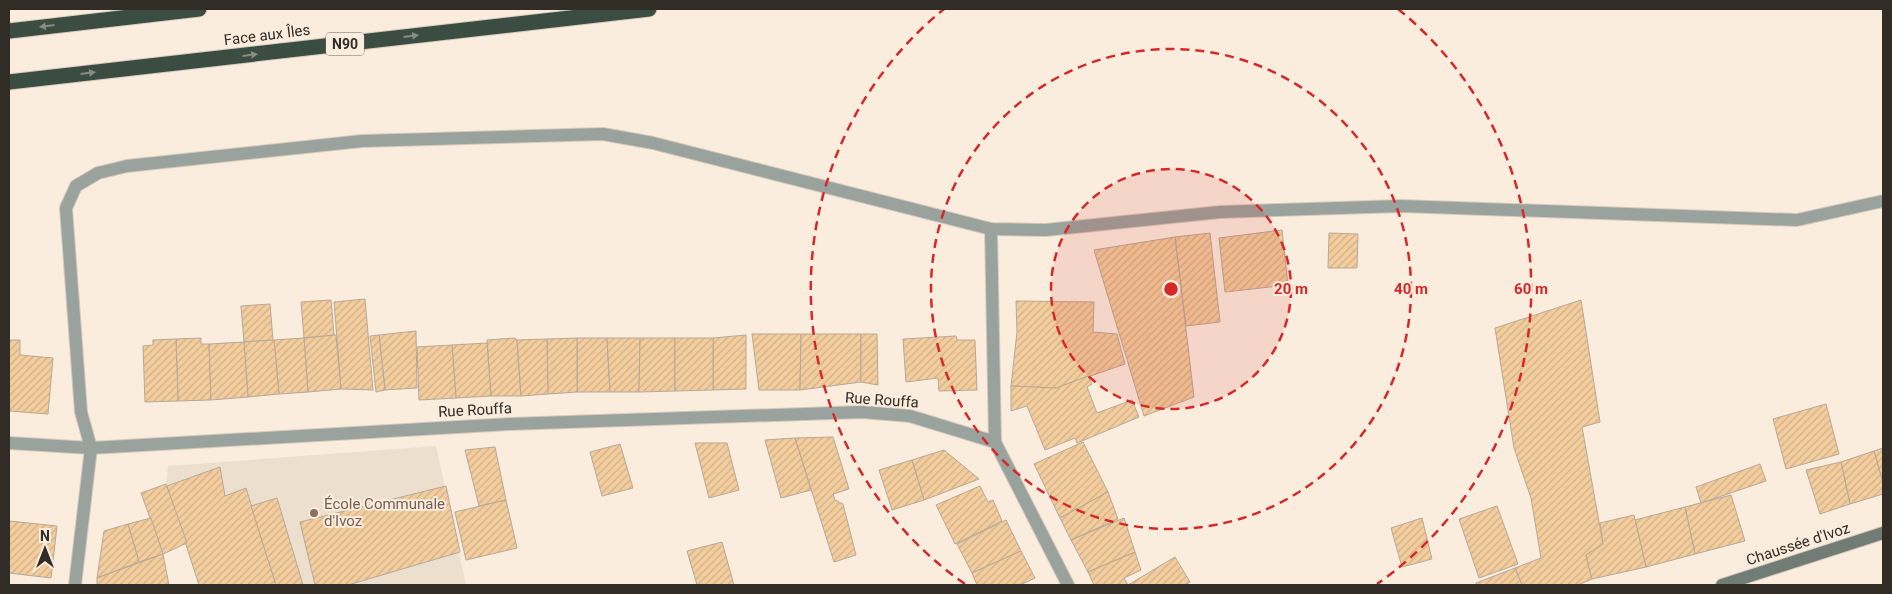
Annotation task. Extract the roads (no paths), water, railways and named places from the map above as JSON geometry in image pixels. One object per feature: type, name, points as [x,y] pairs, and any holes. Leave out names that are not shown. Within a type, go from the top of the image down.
[{"type":"highway","points":[[9,31],[200,9]]},
{"type":"highway","name":"Face aux Îles","points":[[9,82],[649,9]]},
{"type":"main road","name":"Chaussée d'Ivoz","points":[[1722,585],[1883,533]]},
{"type":"street","points":[[75,585],[91,448],[81,412],[66,208],[76,186],[98,173],[127,166],[362,141],[603,134],[653,143],[991,229],[1046,230],[1220,212],[1401,206],[1797,220],[1883,201]]},
{"type":"street","points":[[991,229],[995,442],[1068,585]]},
{"type":"street","name":"Rue Rouffa","points":[[9,443],[91,448],[510,424],[862,412],[910,416],[995,442]]},
{"type":"place","name":"École Communale d'Ivoz","points":[[314,513]]}]
